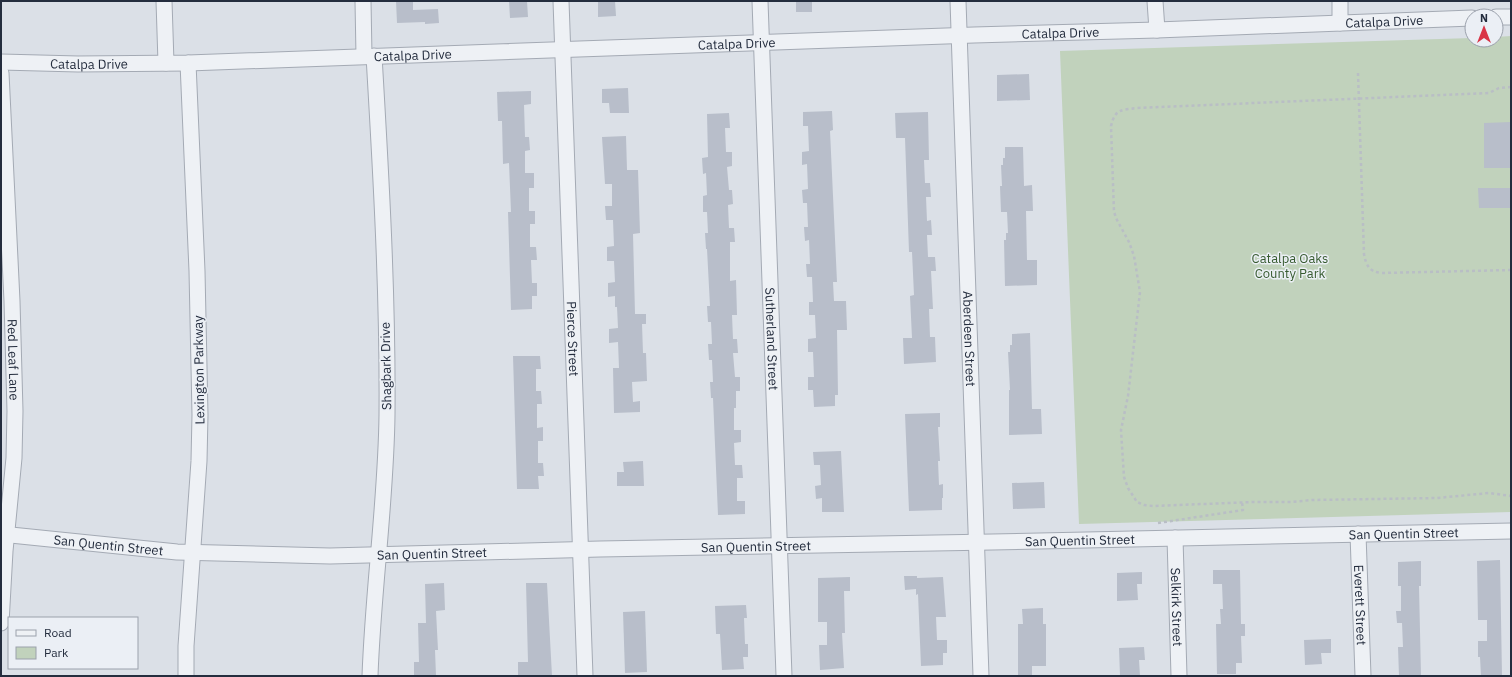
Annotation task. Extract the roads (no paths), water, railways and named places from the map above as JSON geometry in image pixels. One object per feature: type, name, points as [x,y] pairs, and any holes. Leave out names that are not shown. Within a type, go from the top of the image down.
[{"type":"street","points":[[164,1],[166,63]]},
{"type":"street","name":"Shagbark Drive","points":[[363,1],[369,56],[384,265],[386,365],[385,476],[370,676]]},
{"type":"street","name":"Pierce Street","points":[[561,1],[585,676]]},
{"type":"street","name":"Sutherland Street","points":[[760,1],[784,676]]},
{"type":"street","name":"Aberdeen Street","points":[[958,1],[981,676]]},
{"type":"street","points":[[1155,1],[1156,30]]},
{"type":"street","points":[[1340,1],[1340,23]]},
{"type":"street","name":"Catalpa Drive","points":[[1,62],[78,64],[188,63],[1464,18]]},
{"type":"street","name":"Lexington Parkway","points":[[186,676],[199,461],[200,381],[188,63]]},
{"type":"street","name":"Red Leaf Lane","points":[[1,72],[12,301],[15,411],[14,458],[4,534],[1,623]]},
{"type":"street","name":"San Quentin Street","points":[[4,534],[193,552],[302,556],[580,549],[1511,531]]},
{"type":"street","name":"Everett Street","points":[[1358,534],[1364,676]]},
{"type":"street","name":"Selkirk Street","points":[[1175,538],[1179,676]]},
{"type":"park label","name":"Catalpa Oaks County Park","points":[[1290,266]]}]
